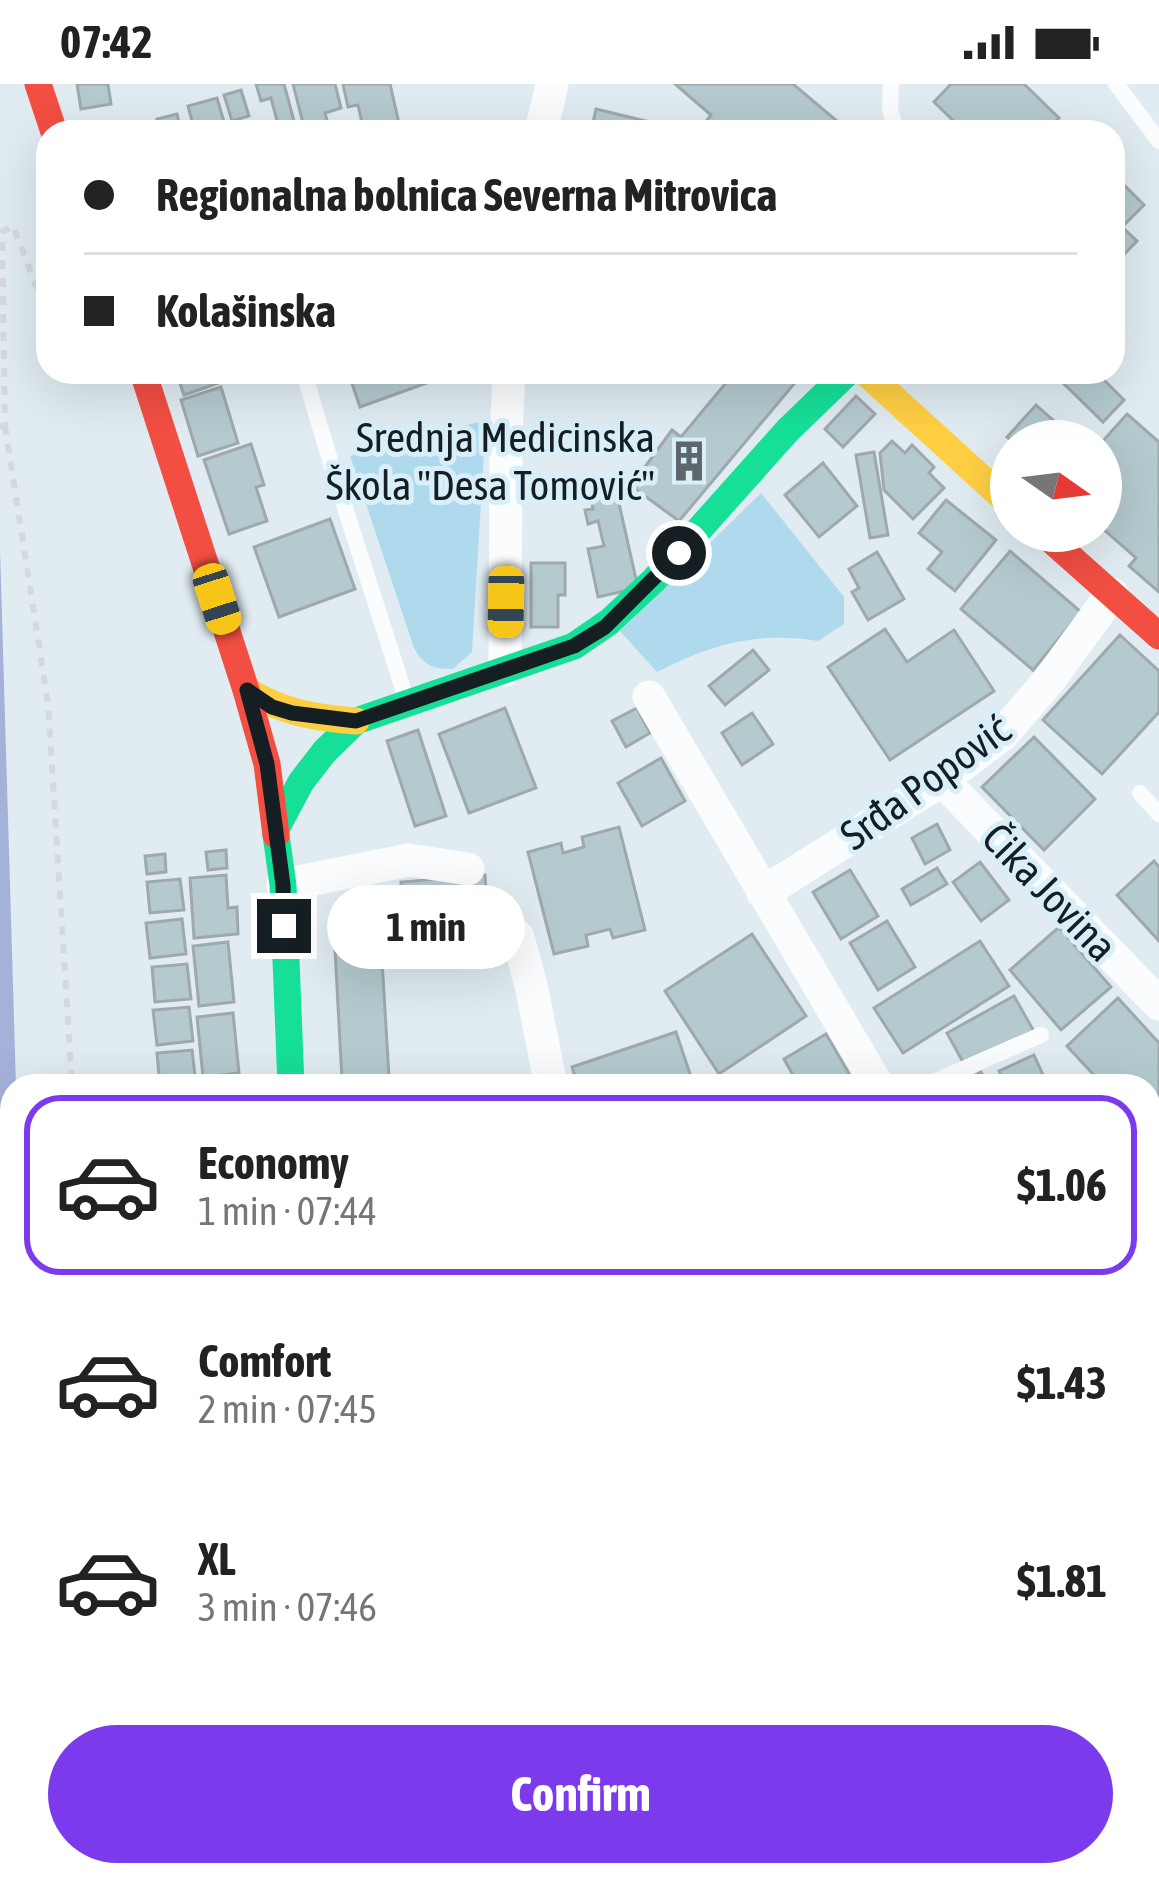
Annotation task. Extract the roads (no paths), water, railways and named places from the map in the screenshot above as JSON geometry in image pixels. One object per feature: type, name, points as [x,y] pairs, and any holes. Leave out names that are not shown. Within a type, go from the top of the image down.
[{"type":"street","points":[[38,84],[50,120]]},
{"type":"street","points":[[544,120],[552,84]]},
{"type":"street","points":[[147,384],[267,764],[283,885],[291,1074]]},
{"type":"street","points":[[505,670],[508,384]]},
{"type":"street","points":[[276,830],[301,782],[356,721],[574,646],[605,627],[654,581],[800,416],[835,384]]},
{"type":"street","points":[[878,384],[990,486]]},
{"type":"street","points":[[1065,552],[1159,636]]},
{"type":"street","name":"Srđa Popović","points":[[763,893],[942,780],[1003,734],[1112,594]]},
{"type":"street","points":[[247,690],[272,707],[292,713],[356,721]]},
{"type":"street","points":[[649,698],[871,1074]]},
{"type":"street","name":"Čika Jovina","points":[[942,780],[1159,1004]]},
{"type":"street","points":[[283,885],[409,860],[468,869]]},
{"type":"street","points":[[518,938],[548,1074]]},
{"type":"lane","points":[[891,84],[893,120]]},
{"type":"lane","points":[[1117,84],[1159,140]]},
{"type":"lane","points":[[307,384],[406,702]]},
{"type":"lane","points":[[1140,793],[1159,814]]},
{"type":"lane","points":[[951,1074],[1041,1035]]},
{"type":"place","name":"Srednja Medicinska Škola \"Desa Tomović\"","points":[[689,461]]}]
